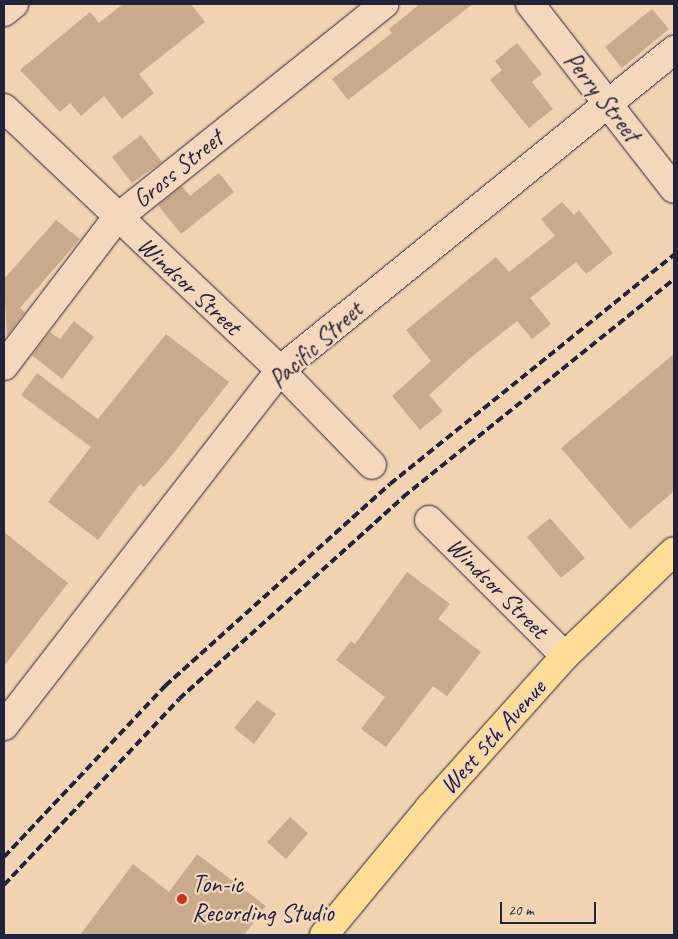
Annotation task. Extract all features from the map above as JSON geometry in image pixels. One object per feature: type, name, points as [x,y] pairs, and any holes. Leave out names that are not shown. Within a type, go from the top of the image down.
[{"type":"main road","name":"West 5th Avenue","points":[[324,935],[430,807],[565,656],[674,551]]},
{"type":"street","points":[[4,12],[14,4]]},
{"type":"street","name":"Gross Street","points":[[4,366],[116,219],[384,4]]},
{"type":"street","name":"Perry Street","points":[[530,4],[674,189]]},
{"type":"street","name":"Pacific Street","points":[[4,726],[280,370],[674,50]]},
{"type":"street","name":"Windsor Street","points":[[4,108],[116,219],[280,370],[372,465]]},
{"type":"street","name":"Windsor Street","points":[[428,520],[565,656]]},
{"type":"building","points":[[123,4],[191,4],[205,22],[139,74],[154,93],[122,119],[104,96],[81,116],[70,103],[60,112],[20,70],[90,12],[99,23]]},
{"type":"building","points":[[420,4],[473,4],[348,100],[332,79],[392,33],[389,29]]},
{"type":"building","points":[[652,9],[669,29],[622,68],[605,47]]},
{"type":"building","points":[[517,43],[542,74],[532,82],[553,109],[529,128],[490,80],[502,70],[495,61]]},
{"type":"building","points":[[141,135],[162,162],[132,183],[112,157]]},
{"type":"building","points":[[219,173],[234,192],[181,234],[158,205],[182,186],[190,196]]},
{"type":"building","points":[[562,202],[574,215],[579,210],[613,253],[586,274],[576,262],[530,298],[551,324],[532,339],[517,321],[469,359],[429,395],[443,411],[420,430],[392,396],[431,361],[406,330],[496,257],[509,272],[555,236],[541,219]]},
{"type":"building","points":[[56,220],[80,239],[20,308],[25,312],[7,336],[4,279]]},
{"type":"building","points":[[74,321],[94,337],[62,379],[32,355],[50,332],[60,339]]},
{"type":"building","points":[[166,334],[229,382],[168,460],[144,487],[140,484],[98,540],[48,502],[91,447],[21,395],[37,373],[98,419]]},
{"type":"building","points":[[674,354],[674,491],[630,529],[561,448]]},
{"type":"building","points":[[550,518],[585,558],[561,578],[527,537]]},
{"type":"building","points":[[4,532],[68,583],[4,666]]},
{"type":"building","points":[[407,572],[450,604],[438,619],[481,652],[447,696],[433,686],[386,747],[361,729],[385,697],[336,660],[351,641],[355,644]]},
{"type":"building","points":[[257,700],[276,714],[254,744],[234,728]]},
{"type":"building","points":[[290,817],[308,833],[286,859],[267,842]]},
{"type":"building","name":"Ton-ic Recording Studio","points":[[197,854],[266,906],[244,935],[80,935],[133,864],[169,892]]},
{"type":"railway","points":[[4,857],[165,686],[390,484],[674,255]]},
{"type":"railway","points":[[4,885],[179,699],[403,497],[674,279]]},
{"type":"place","name":"Ton-ic Recording Studio","points":[[182,899]]}]
